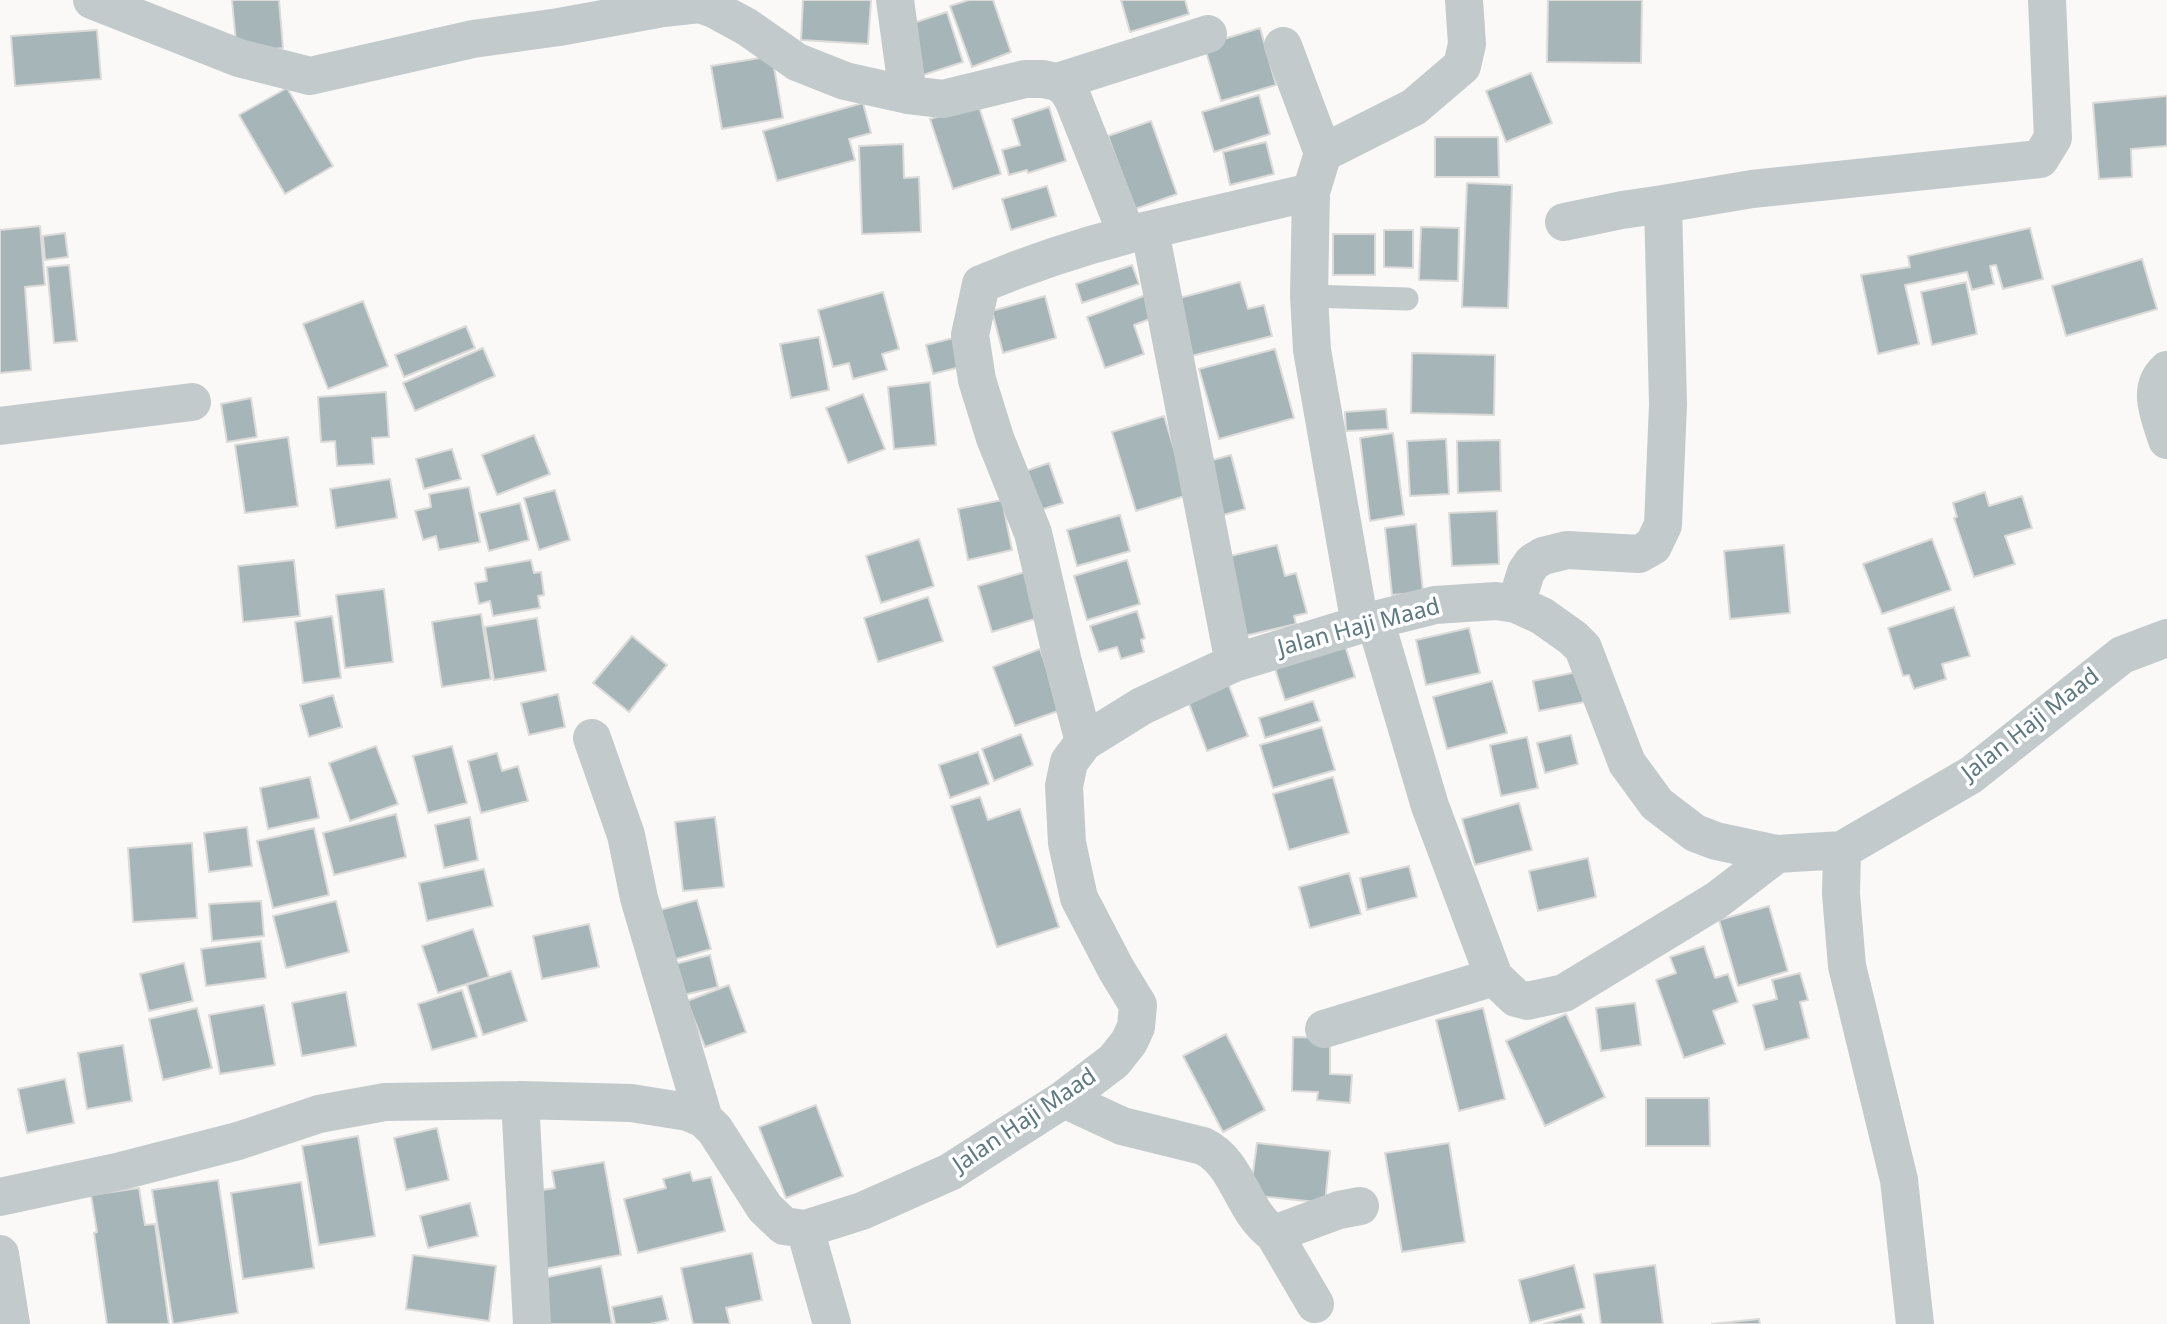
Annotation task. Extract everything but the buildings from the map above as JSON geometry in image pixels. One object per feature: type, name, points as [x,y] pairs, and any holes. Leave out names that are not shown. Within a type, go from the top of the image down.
[{"type":"street","points":[[92,0],[239,58],[310,76],[473,39],[663,8],[700,5],[737,21],[797,62],[845,81],[908,95],[943,99],[1025,79],[1057,82],[1066,88],[1073,99],[1138,233],[1234,663]]},
{"type":"street","points":[[895,0],[908,95]]},
{"type":"street","points":[[1323,153],[1415,107],[1462,66],[1467,44],[1464,0]]},
{"type":"street","points":[[1564,222],[1752,189],[2040,159],[2053,138],[2047,0]]},
{"type":"street","points":[[1057,82],[1208,34]]},
{"type":"street","points":[[1283,46],[1323,153],[1311,192],[1309,296],[1312,350],[1368,623],[1430,806],[1494,977],[1516,998],[1527,1001],[1564,993],[1717,900],[1777,854]]},
{"type":"street","points":[[1084,742],[1033,533],[995,438],[977,380],[970,335],[981,284],[1034,262],[1138,233],[1311,192]]},
{"type":"street","points":[[1516,604],[1526,572],[1533,562],[1543,556],[1567,550],[1639,554],[1653,547],[1663,525],[1668,404],[1663,204]]},
{"type":"street","points":[[2167,370],[2156,386],[2156,401],[2167,440]]},
{"type":"street","points":[[0,426],[192,402]]},
{"type":"street","name":"Jalan Haji Maad","points":[[805,1229],[862,1211],[950,1172],[1064,1099],[1114,1061],[1129,1042],[1139,1012],[1135,998],[1116,970],[1079,898],[1067,843],[1064,786],[1069,762],[1084,742],[1142,706],[1234,663],[1435,605],[1496,601],[1516,604],[1542,616],[1583,648],[1627,763],[1657,804],[1695,833],[1716,841],[1777,854],[1842,850],[1971,775],[2122,655],[2167,639]]},
{"type":"street","points":[[592,738],[626,835],[639,898],[704,1119]]},
{"type":"street","points":[[1842,850],[1841,894],[1847,966],[1899,1181],[1915,1324]]},
{"type":"street","points":[[1324,1029],[1494,977]]},
{"type":"street","points":[[1064,1099],[1122,1126],[1203,1146],[1215,1152],[1225,1162],[1254,1216],[1274,1234],[1315,1304]]},
{"type":"street","points":[[520,1100],[532,1324]]},
{"type":"street","points":[[0,1197],[121,1171],[238,1141],[319,1114],[385,1102],[520,1100],[631,1103],[688,1112],[704,1119],[715,1130],[765,1208],[784,1226],[805,1229],[832,1324]]},
{"type":"street","points":[[1274,1234],[1339,1210],[1360,1206]]},
{"type":"street","points":[[0,1254],[10,1324]]},
{"type":"lane","points":[[1309,296],[1407,299]]}]
